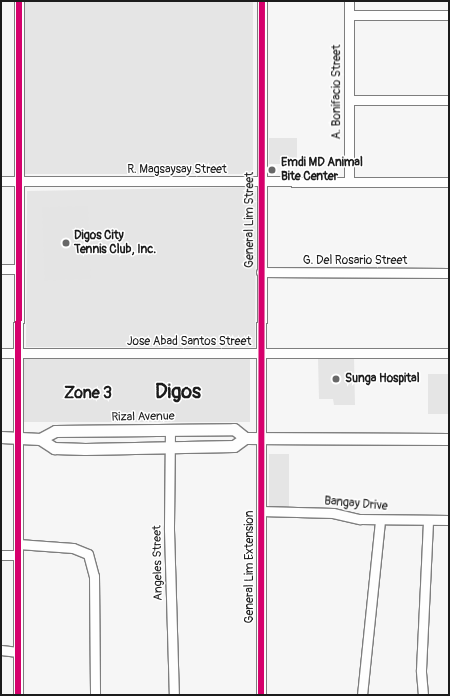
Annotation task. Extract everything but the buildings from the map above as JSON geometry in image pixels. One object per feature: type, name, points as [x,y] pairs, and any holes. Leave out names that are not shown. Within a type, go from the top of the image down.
[{"type":"main road","name":"Rizal Avenue","points":[[40,439],[55,431],[234,429],[245,438]]},
{"type":"main road","points":[[141,431],[141,448]]},
{"type":"main road","name":"Rizal Avenue","points":[[1,437],[40,439],[54,448],[170,448],[234,446],[245,438],[449,439]]},
{"type":"street","points":[[18,1],[18,695]]},
{"type":"street","name":"General Lim Street","points":[[261,438],[262,1]]},
{"type":"street","name":"A. Bonifacio Street","points":[[349,1],[349,182]]},
{"type":"street","points":[[349,15],[449,15]]},
{"type":"street","points":[[349,100],[449,100]]},
{"type":"street","name":"R. Magsaysay Street","points":[[1,181],[449,182]]},
{"type":"street","points":[[1,269],[18,269]]},
{"type":"street","name":"G. Del Rosario Street","points":[[261,272],[449,273]]},
{"type":"street","name":"Jose Abad Santos Street","points":[[1,353],[449,353]]},
{"type":"street","name":"Angeles Street","points":[[170,430],[169,530],[174,695]]},
{"type":"street","name":"General Lim Extension","points":[[261,438],[261,695]]},
{"type":"street","name":"Bangay Drive","points":[[261,511],[333,513],[360,519],[380,520],[449,520]]},
{"type":"street","points":[[362,695],[380,520]]},
{"type":"street","points":[[422,695],[421,670],[428,520]]},
{"type":"street","points":[[18,544],[73,548],[88,554],[94,576],[95,695]]},
{"type":"street","points":[[1,555],[18,554]]},
{"type":"street","points":[[1,650],[18,652]]},
{"type":"shaded area","points":[[25,1],[253,1],[253,174],[25,174]]},
{"type":"shaded area","points":[[269,138],[297,138],[297,164],[269,164]]},
{"type":"shaded area","points":[[251,187],[256,192],[255,347],[26,347],[27,191]]},
{"type":"shaded area","name":"Digos City Tennis Club, Inc.","points":[[88,206],[91,279],[45,281],[42,208]]},
{"type":"shaded area","points":[[24,357],[250,357],[250,422],[24,422]]},
{"type":"shaded area","name":"Sunga Hospital","points":[[354,357],[355,405],[334,405],[333,399],[319,399],[318,359]]},
{"type":"shaded area","points":[[428,374],[449,374],[449,414],[428,414]]},
{"type":"shaded area","points":[[269,454],[289,454],[289,507],[269,507]]},
{"type":"cycle path","points":[[18,695],[19,1]]},
{"type":"cycle path","points":[[261,695],[262,1]]},
{"type":"place","name":"Emdi MD Animal Bite Center","points":[[272,170]]},
{"type":"place","name":"Digos City Tennis Club, Inc.","points":[[66,243]]},
{"type":"place","name":"Sunga Hospital","points":[[336,379]]},
{"type":"district","name":"Digos","points":[[178,391]]},
{"type":"district","name":"Zone 3","points":[[88,393]]}]
